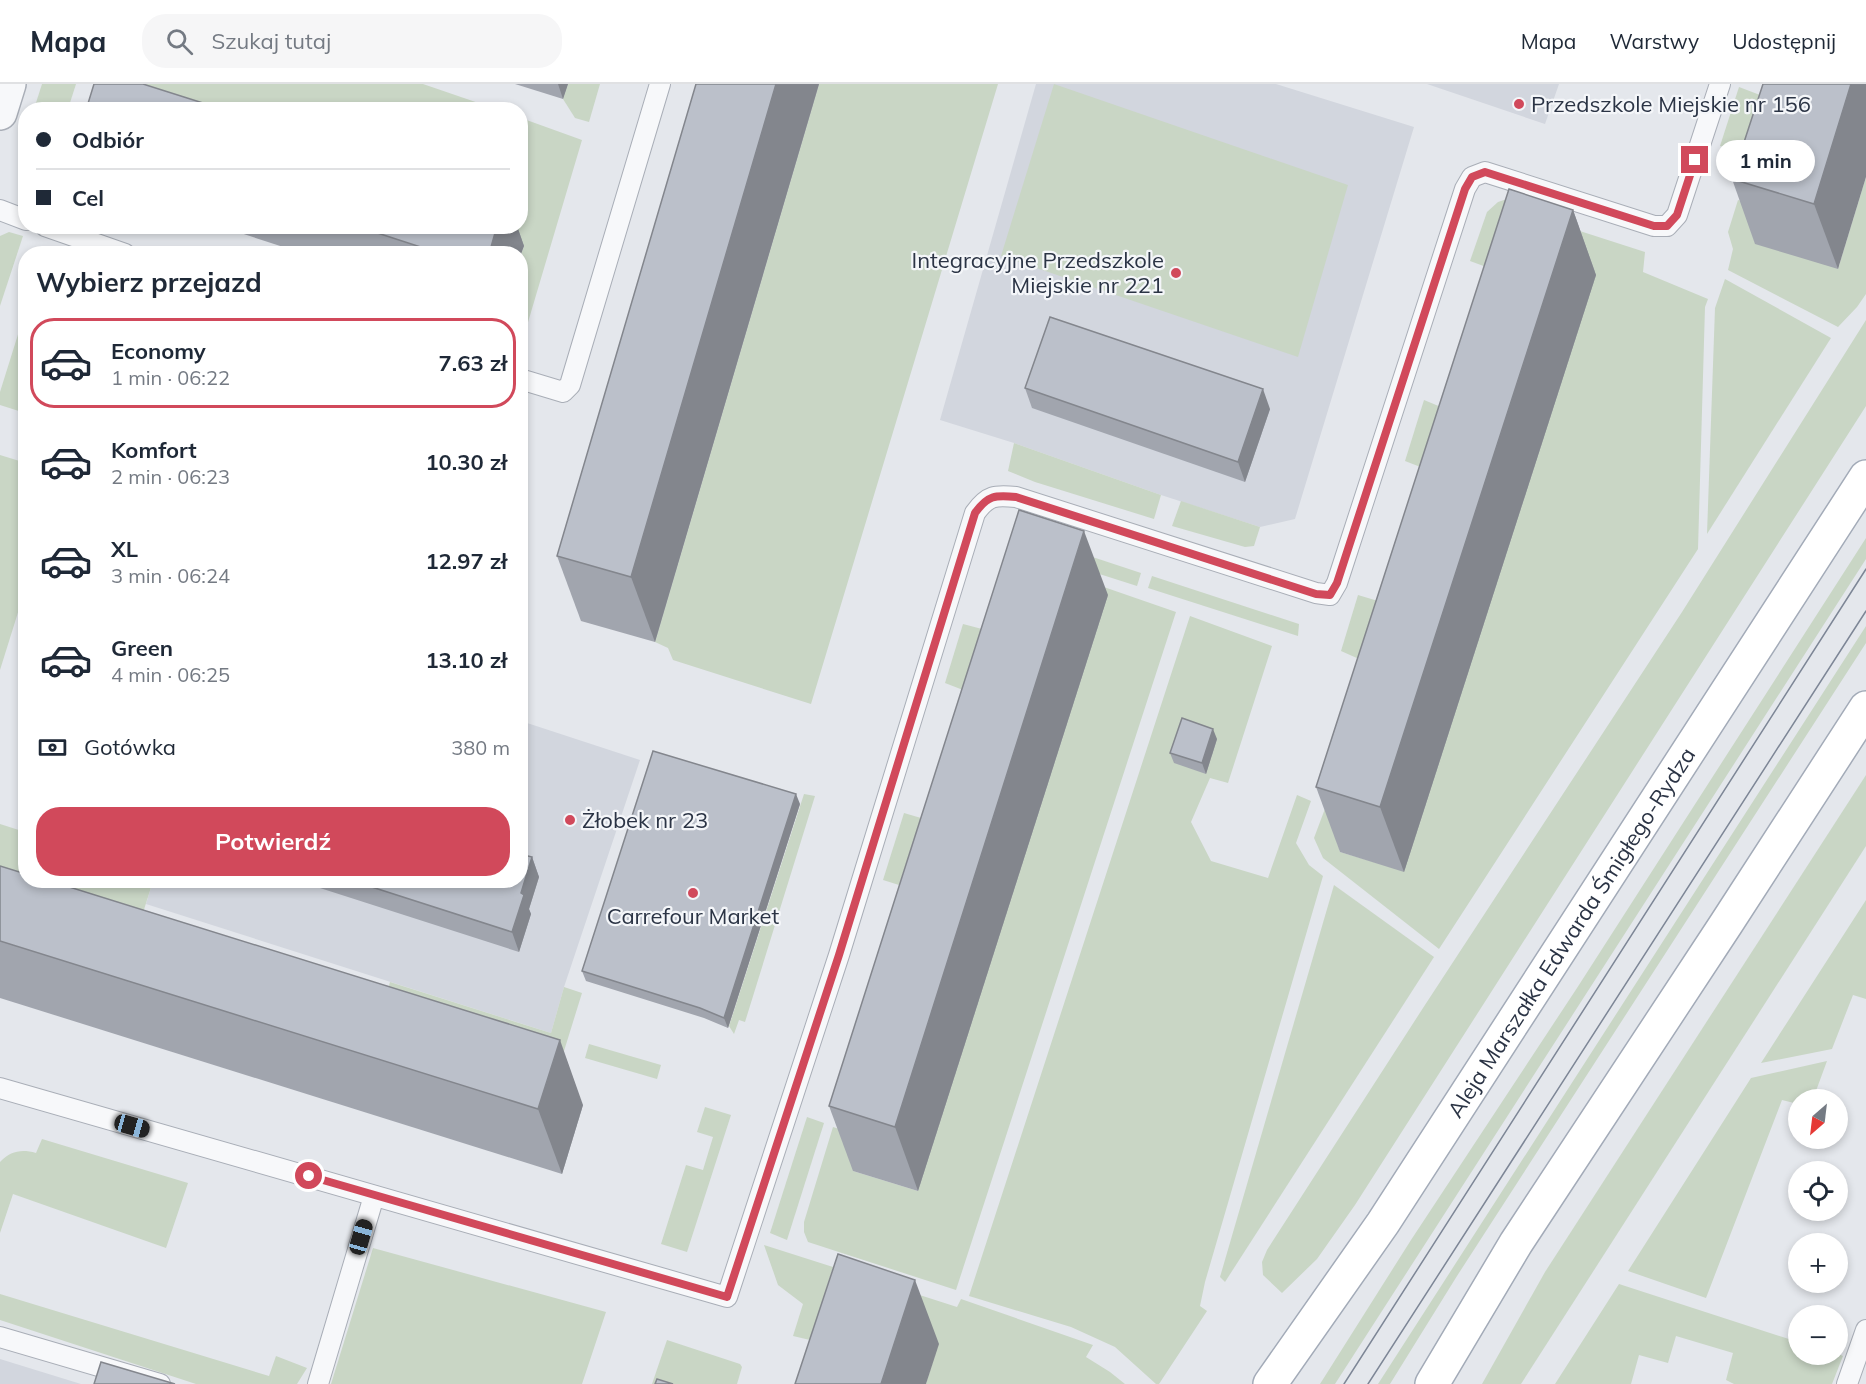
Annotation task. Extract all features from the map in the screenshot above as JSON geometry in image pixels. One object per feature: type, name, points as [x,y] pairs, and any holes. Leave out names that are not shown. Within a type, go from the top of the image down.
[{"type":"main road","name":"Aleja Marszałka Edwarda Śmigłego-Rydza","points":[[1270,1384],[1383,1223],[1866,477]]},
{"type":"main road","points":[[1432,1384],[1516,1243],[1866,708]]},
{"type":"street","points":[[0,113],[9,84]]},
{"type":"lane","points":[[528,381],[563,392],[570,385],[660,84]]},
{"type":"lane","points":[[0,1088],[727,1297],[839,955],[975,513],[983,503],[994,496],[1016,497],[1316,594],[1330,595],[1337,583],[1465,189],[1472,177],[1485,172],[1654,226],[1667,226],[1677,215],[1719,84]]},
{"type":"lane","points":[[0,210],[18,217]]},
{"type":"lane","points":[[68,234],[102,246]]},
{"type":"lane","points":[[318,1384],[374,1196]]},
{"type":"lane","points":[[1847,1384],[1866,1330]]},
{"type":"lane","points":[[0,1337],[160,1384]]},
{"type":"shaded area","name":"Integracyjne Przedszkole Miejskie nr 221","points":[[1036,84],[1276,84],[1414,127],[1295,519],[1260,527],[940,420]]},
{"type":"shaded area","name":"Przedszkole Miejskie nr 156","points":[[1427,84],[1559,84],[1545,124]]},
{"type":"shaded area","name":"Żłobek nr 23","points":[[528,723],[640,760],[564,987],[551,1033],[146,904],[151,888],[528,888]]},
{"type":"shaded area","points":[[0,1359],[81,1384],[0,1384]]},
{"type":"green space","points":[[42,84],[76,84],[70,102],[36,102]]},
{"type":"green space","points":[[97,84],[423,84],[476,102],[91,102]]},
{"type":"green space","points":[[568,84],[600,84],[589,122],[575,118],[563,99]]},
{"type":"green space","points":[[819,84],[998,84],[811,704],[673,660],[668,648],[655,642]]},
{"type":"green space","points":[[1054,84],[1348,185],[1298,357],[1001,256]]},
{"type":"green space","points":[[1739,87],[1760,95],[1741,154],[1720,146]]},
{"type":"green space","points":[[528,121],[582,140],[528,322],[528,246],[484,234],[528,234]]},
{"type":"green space","points":[[1866,177],[1866,294],[1838,327],[1728,270],[1733,249],[1728,232],[1738,200],[1767,210],[1838,269]]},
{"type":"green space","points":[[1513,197],[1489,268],[1470,261],[1487,212],[1498,202]]},
{"type":"green space","points":[[1518,211],[1645,252],[1643,272],[1708,299],[1705,307],[1698,549],[1439,949],[1323,858],[1314,838],[1326,806],[1340,852],[1404,871]]},
{"type":"green space","points":[[9,232],[23,236],[0,306],[0,236]]},
{"type":"green space","points":[[1725,279],[1831,338],[1707,534],[1715,308]]},
{"type":"green space","points":[[1866,320],[1866,406],[1355,1205],[1317,1259],[1282,1293],[1263,1275],[1262,1262],[1267,1250],[1682,612]]},
{"type":"green space","points":[[18,334],[18,411],[0,405],[0,392]]},
{"type":"green space","points":[[1424,400],[1441,407],[1423,468],[1405,461]]},
{"type":"green space","points":[[1014,443],[1161,495],[1154,519],[1035,482],[1008,471]]},
{"type":"green space","points":[[0,455],[18,461],[18,612],[0,670]]},
{"type":"green space","points":[[1181,501],[1260,527],[1254,546],[1245,547],[1172,526]]},
{"type":"green space","points":[[1023,534],[1141,573],[1137,586],[1018,548]]},
{"type":"green space","points":[[1866,538],[1866,559],[1335,1384],[1320,1384],[1411,1240],[1577,988]]},
{"type":"green space","points":[[1049,568],[1176,612],[956,1290],[808,1242],[804,1232],[804,1222],[833,1127],[864,1137],[853,1171],[918,1191]]},
{"type":"green space","points":[[1152,576],[1299,624],[1298,636],[1148,588]]},
{"type":"green space","points":[[1358,595],[1378,601],[1359,659],[1341,651]]},
{"type":"green space","points":[[1190,616],[1272,646],[1228,783],[1210,778],[1191,822],[1211,861],[1268,878],[1297,795],[1311,801],[1296,843],[1309,865],[1323,876],[1205,1282],[1200,1306],[1207,1311],[1159,1384],[1156,1384],[1115,1347],[1071,1327],[969,1296]]},
{"type":"green space","points":[[963,624],[982,629],[963,690],[945,683]]},
{"type":"green space","points":[[1866,626],[1866,643],[1457,1276],[1390,1384],[1378,1384]]},
{"type":"green space","points":[[1866,775],[1866,846],[1521,1384],[1482,1384],[1545,1272]]},
{"type":"green space","points":[[804,794],[815,796],[745,1022],[739,1020],[734,1034],[729,1026]]},
{"type":"green space","points":[[904,813],[921,818],[899,885],[883,880]]},
{"type":"green space","points":[[0,824],[18,830],[18,873],[0,867]]},
{"type":"green space","points":[[1334,885],[1434,957],[1225,1282],[1220,1277]]},
{"type":"green space","points":[[60,888],[151,888],[142,916]]},
{"type":"green space","points":[[1866,900],[1866,999],[1853,995],[1832,1049],[1761,1063]]},
{"type":"green space","points":[[390,982],[551,1033],[564,987],[582,993],[564,1051],[386,996]]},
{"type":"green space","points":[[589,1044],[661,1065],[657,1079],[585,1058]]},
{"type":"green space","points":[[1827,1061],[1817,1089],[1788,1089],[1788,1102],[1782,1100],[1706,1298],[1628,1271],[1751,1078]]},
{"type":"green space","points":[[705,1107],[731,1115],[687,1252],[661,1244],[686,1165],[703,1170],[713,1137],[697,1132]]},
{"type":"green space","points":[[807,1117],[824,1123],[787,1240],[770,1233]]},
{"type":"green space","points":[[42,1139],[188,1183],[166,1248],[13,1194],[0,1233],[0,1162],[16,1152],[36,1153]]},
{"type":"green space","points":[[764,1245],[833,1267],[810,1340],[793,1336],[803,1304],[778,1285]]},
{"type":"green space","points":[[373,1248],[606,1312],[582,1384],[331,1384]]},
{"type":"green space","points":[[845,1271],[957,1307],[961,1299],[1093,1345],[1086,1357],[1125,1384],[926,1384],[938,1344]]},
{"type":"green space","points":[[1619,1284],[1788,1339],[1788,1365],[1839,1365],[1832,1384],[1734,1384],[1726,1380],[1733,1353],[1676,1336],[1668,1363],[1639,1355],[1631,1384],[1555,1384]]},
{"type":"green space","points":[[0,1294],[269,1376],[276,1356],[307,1368],[297,1384],[196,1384],[0,1320]]},
{"type":"green space","points":[[667,1340],[740,1364],[742,1367],[737,1384],[652,1384]]},
{"type":"building","points":[[94,84],[143,84],[200,102],[88,102]]},
{"type":"building","points":[[696,84],[776,84],[631,577],[557,556]]},
{"type":"building","points":[[1763,84],[1851,84],[1814,204],[1732,179]]},
{"type":"building","points":[[1509,189],[1573,210],[1380,807],[1316,787]]},
{"type":"building","points":[[381,234],[495,234],[491,246],[417,246]]},
{"type":"building","points":[[1050,317],[1263,389],[1238,462],[1025,388]]},
{"type":"building","points":[[1019,510],[1084,531],[895,1127],[829,1106]]},
{"type":"building","points":[[1182,718],[1213,729],[1202,763],[1170,753]]},
{"type":"building","name":"Carrefour Market","points":[[653,751],[796,794],[724,1018],[700,1008],[582,971]]},
{"type":"building","points":[[528,856],[532,857],[528,870]]},
{"type":"building","points":[[0,866],[18,872],[18,888],[73,888],[560,1040],[538,1109],[0,941]]},
{"type":"building","points":[[375,888],[523,888],[521,893],[524,895],[512,932]]},
{"type":"building","points":[[838,1254],[915,1280],[881,1384],[795,1384]]},
{"type":"building","points":[[101,1362],[175,1384],[94,1384]]},
{"type":"building","points":[[657,1379],[673,1384],[655,1384]]},
{"type":"tram line","points":[[1344,1384],[1866,569]]},
{"type":"tram line","points":[[1368,1384],[1866,611]]},
{"type":"place","name":"Przedszkole Miejskie nr 156","points":[[1519,104]]},
{"type":"place","name":"Integracyjne Przedszkole Miejskie nr 221","points":[[1176,273]]},
{"type":"place","name":"Żłobek nr 23","points":[[570,820]]},
{"type":"place","name":"Carrefour Market","points":[[693,893]]},
{"type":"route","points":[[309,1176],[727,1297],[839,955],[975,513],[983,503],[994,496],[1016,497],[1316,594],[1330,595],[1337,583],[1465,189],[1472,177],[1485,172],[1654,226],[1667,226],[1677,215],[1695,160]]}]
